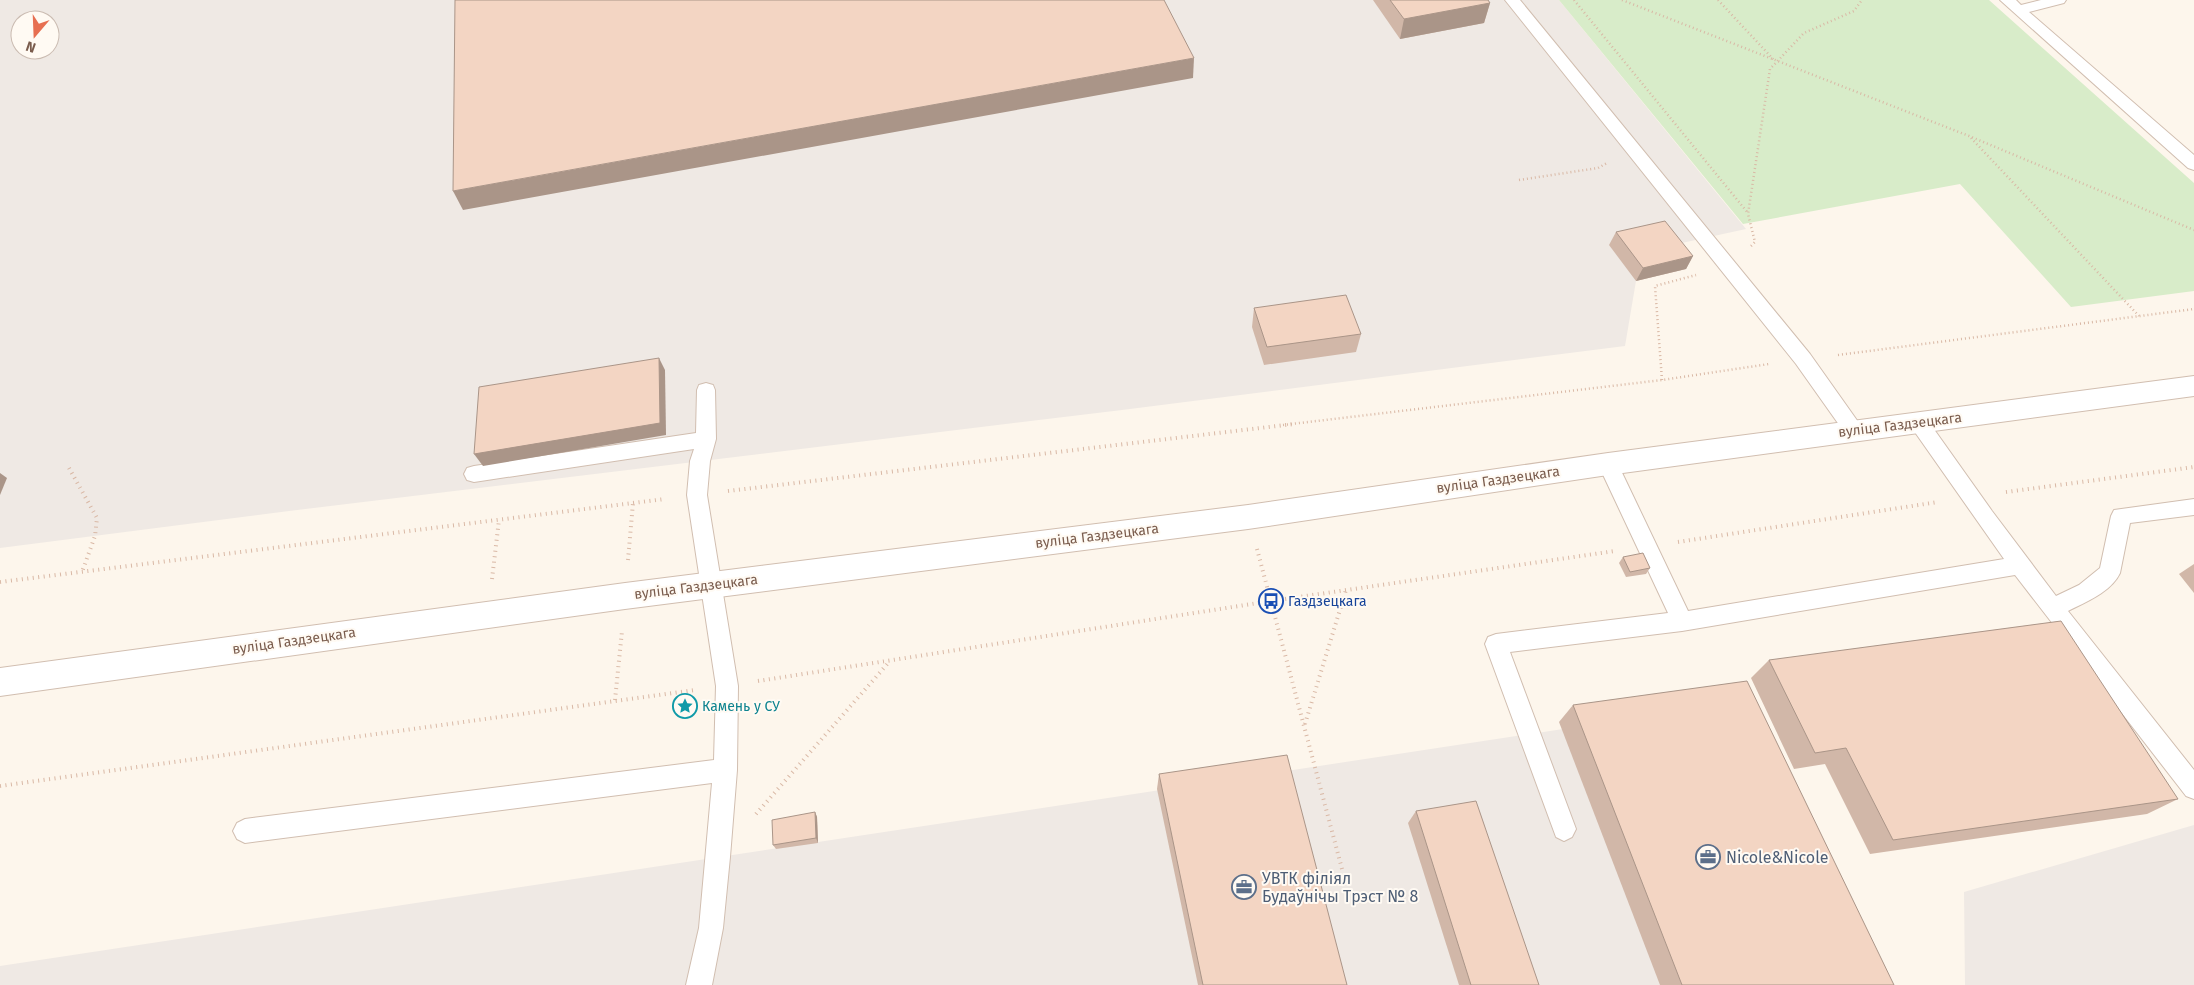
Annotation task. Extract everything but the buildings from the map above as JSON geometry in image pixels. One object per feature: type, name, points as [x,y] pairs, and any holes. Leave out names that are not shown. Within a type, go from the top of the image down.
[{"type":"street","name":"вуліца Газдзецкага","points":[[0,682],[711,585],[1248,517],[1608,464],[2194,386]]},
{"type":"lane","points":[[1512,0],[1803,359],[1854,431]]},
{"type":"lane","points":[[2013,5],[2059,0]]},
{"type":"lane","points":[[2013,5],[2194,164]]},
{"type":"lane","points":[[698,985],[711,928],[718,857],[725,770],[727,686],[697,495],[700,462],[706,439],[706,390]]},
{"type":"lane","points":[[1919,423],[1969,498],[2019,565],[2194,788]]},
{"type":"lane","points":[[474,474],[706,439]]},
{"type":"lane","points":[[1608,464],[1682,621]]},
{"type":"lane","points":[[2053,608],[2086,592],[2110,573],[2121,516],[2194,507]]},
{"type":"lane","points":[[1564,829],[1496,644],[1682,621],[2019,565]]},
{"type":"lane","points":[[245,831],[725,770]]},
{"type":"path","points":[[1574,0],[1748,214]]},
{"type":"path","points":[[1622,0],[1776,62],[1969,136],[2194,230]]},
{"type":"path","points":[[1718,0],[1776,62]]},
{"type":"path","points":[[1662,380],[1655,286],[1729,267],[1755,242],[1748,214],[1770,69],[1804,33],[1854,11],[1862,0]]},
{"type":"path","points":[[1969,136],[2139,316]]},
{"type":"path","points":[[0,582],[697,495],[1662,380],[1803,359],[2194,309]]},
{"type":"path","points":[[0,786],[727,686],[1271,601],[1969,498],[2194,467]]},
{"type":"path","points":[[69,468],[97,518],[95,536],[82,572]]},
{"type":"path","points":[[1248,517],[1342,869]]},
{"type":"path","points":[[488,615],[499,520]]},
{"type":"path","points":[[1304,725],[1346,590]]},
{"type":"path","points":[[718,857],[890,660]]},
{"type":"shaded area","points":[[0,0],[1559,0],[1746,229],[1668,246],[1636,281],[1625,346],[1122,410],[0,548]]},
{"type":"shaded area","points":[[1563,729],[1661,985],[0,985],[0,966]]},
{"type":"shaded area","points":[[2194,825],[2194,985],[1965,985],[1964,892]]},
{"type":"green space","points":[[1559,0],[1989,0],[2194,183],[2194,291],[2071,307],[1960,184],[1743,224]]},
{"type":"place","name":"Газдзецкага","points":[[1271,601]]},
{"type":"place","name":"Камень у СУ","points":[[685,706]]},
{"type":"place","name":"Nicole&Nicole","points":[[1708,857]]},
{"type":"place","name":"УВТК філіял Будаўнічы Трэст № 8","points":[[1244,887]]}]
